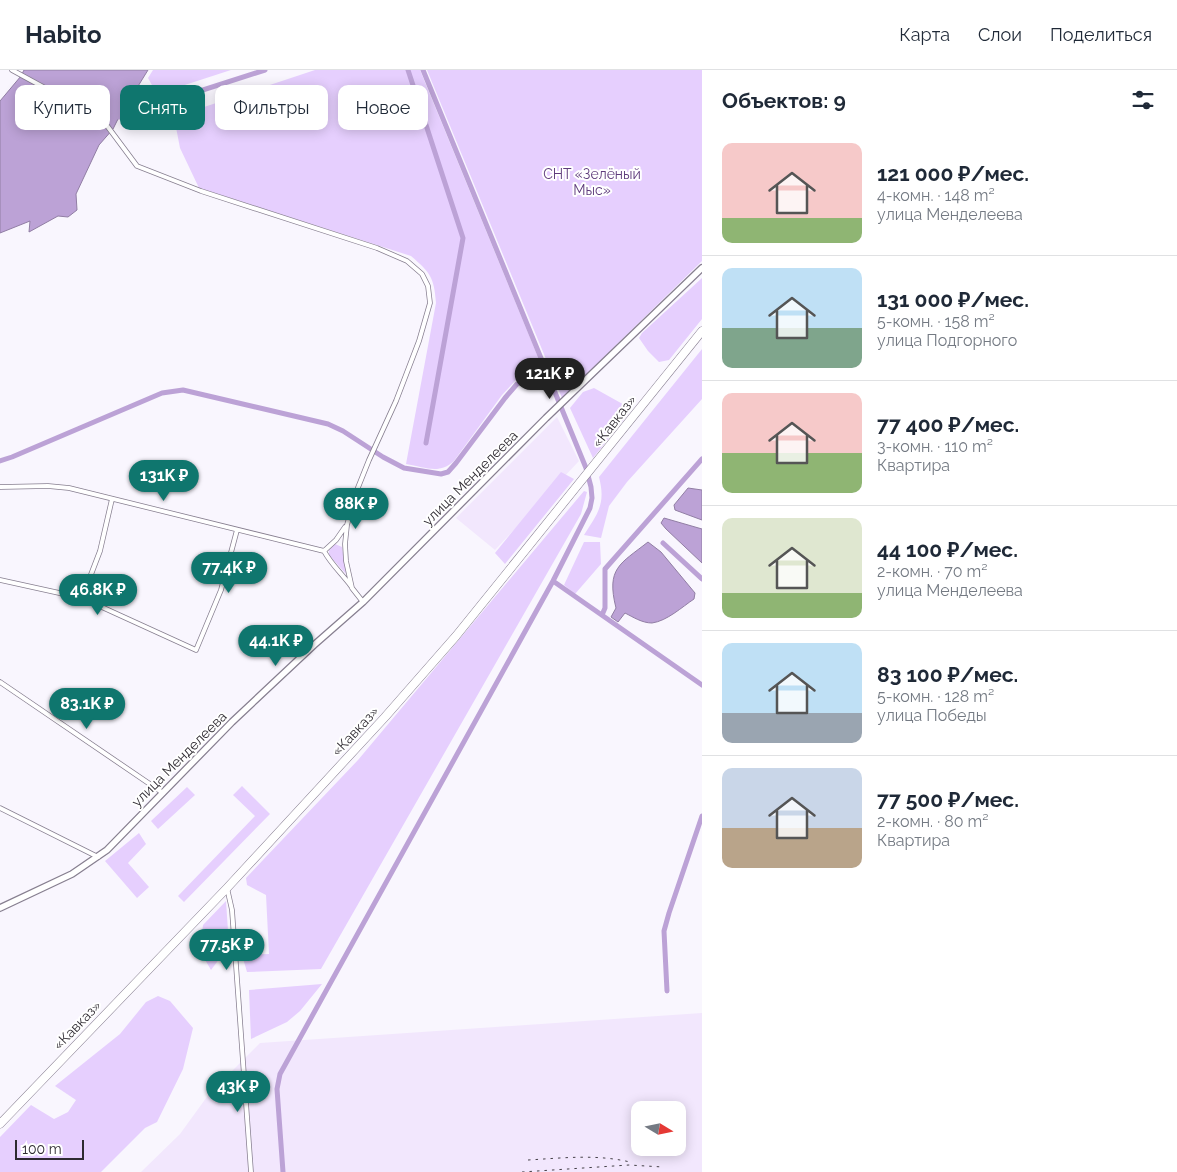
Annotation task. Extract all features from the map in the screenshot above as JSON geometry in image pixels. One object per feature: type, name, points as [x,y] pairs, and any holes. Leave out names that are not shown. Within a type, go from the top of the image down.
[{"type":"highway","name":"«Кавказ»","points":[[0,1124],[227,888],[386,717],[456,636],[702,331]]},
{"type":"main road","name":"улица Менделеева","points":[[0,908],[72,874],[98,857],[232,722],[363,602],[546,418],[702,268]]},
{"type":"street","points":[[12,70],[102,119],[137,166],[201,191],[377,248],[407,261],[422,274],[428,286],[430,303],[419,341],[357,490],[347,525],[346,552],[352,588]]},
{"type":"street","points":[[0,487],[48,486],[69,488],[324,551],[329,561],[341,572],[363,602]]},
{"type":"street","points":[[82,598],[100,551],[112,499]]},
{"type":"street","points":[[324,551],[336,540],[347,525]]},
{"type":"street","points":[[0,580],[82,598],[196,650],[221,590],[238,530]]},
{"type":"street","points":[[0,682],[163,793]]},
{"type":"street","points":[[0,808],[98,857]]},
{"type":"street","points":[[227,888],[232,910],[252,1172]]},
{"type":"shaded area","points":[[24,70],[148,70],[139,85],[120,85],[120,115],[113,129],[99,145],[76,194],[77,210],[68,217],[58,216],[29,232],[30,221],[0,233],[0,101]]},
{"type":"shaded area","points":[[557,417],[579,461],[495,550],[456,518]]},
{"type":"shaded area","points":[[688,488],[702,490],[702,520],[675,510],[674,505]]},
{"type":"shaded area","points":[[664,518],[702,529],[702,563],[666,529],[661,523]]},
{"type":"shaded area","points":[[648,542],[661,552],[695,593],[694,599],[669,617],[658,622],[645,622],[625,613],[618,622],[611,617],[616,608],[613,595],[614,575],[623,562]]},
{"type":"shaded area","points":[[702,1013],[702,1172],[141,1172],[180,1134],[209,1094],[260,1043]]},
{"type":"green space","points":[[153,70],[231,70],[185,85],[152,85],[148,78]]},
{"type":"green space","points":[[315,70],[420,70],[426,85],[338,85],[338,130],[428,130],[428,89],[542,367],[515,381],[502,395],[454,461],[443,468],[432,469],[406,464],[436,303],[432,282],[423,267],[411,256],[199,188],[180,148],[177,130],[205,130],[205,107],[215,103],[215,130],[328,130],[328,85],[270,85]]},
{"type":"green space","name":"СНТ «Зелёный Мыс»","points":[[427,70],[702,70],[702,261],[562,398]]},
{"type":"green space","points":[[702,278],[702,319],[669,360],[659,362],[639,338],[642,333]]},
{"type":"green space","points":[[702,349],[702,399],[627,482],[609,506],[601,538],[584,535],[601,501],[602,494],[599,477]]},
{"type":"green space","points":[[594,388],[628,407],[629,413],[593,458],[570,408],[583,392]]},
{"type":"green space","points":[[561,472],[574,479],[505,564],[495,553]]},
{"type":"green space","points":[[584,491],[587,492],[581,514],[321,969],[247,972],[242,955],[269,954],[266,895],[247,885],[246,878],[358,760]]},
{"type":"green space","points":[[584,542],[600,542],[601,564],[575,594],[564,585]]},
{"type":"green space","points":[[335,544],[342,547],[346,574],[329,555],[329,550]]},
{"type":"green space","points":[[242,786],[270,814],[184,902],[178,896],[255,816],[233,795]]},
{"type":"green space","points":[[187,787],[195,795],[158,829],[151,821]]},
{"type":"green space","points":[[139,833],[146,844],[128,863],[149,887],[137,898],[105,861]]},
{"type":"green space","points":[[226,901],[229,946],[211,970],[200,951],[203,925]]},
{"type":"green space","points":[[322,984],[300,1011],[287,1022],[251,1039],[249,990]]},
{"type":"green space","points":[[158,996],[170,1001],[193,1028],[183,1069],[157,1122],[145,1128],[101,1172],[0,1172],[0,1137],[31,1105],[54,1119],[68,1112],[76,1100],[55,1086],[120,1034],[146,1002]]},
{"type":"waterway","points":[[113,116],[119,117],[265,70]]},
{"type":"waterway","points":[[408,70],[463,238],[426,443]]},
{"type":"waterway","points":[[283,1172],[277,1089],[280,1074],[553,581],[590,508],[592,498],[586,468],[423,70]]},
{"type":"waterway","points":[[0,461],[162,393],[183,390],[328,424],[404,468],[441,474],[448,472],[456,463],[517,384],[547,370]]},
{"type":"waterway","points":[[602,615],[605,608],[605,569],[702,459]]},
{"type":"waterway","points":[[663,543],[702,579]]},
{"type":"waterway","points":[[553,581],[702,685]]},
{"type":"waterway","points":[[667,991],[664,931],[702,816]]},
{"type":"railway","points":[[528,1160],[592,1157],[630,1162]]},
{"type":"railway","points":[[522,1172],[629,1165],[663,1167]]}]
